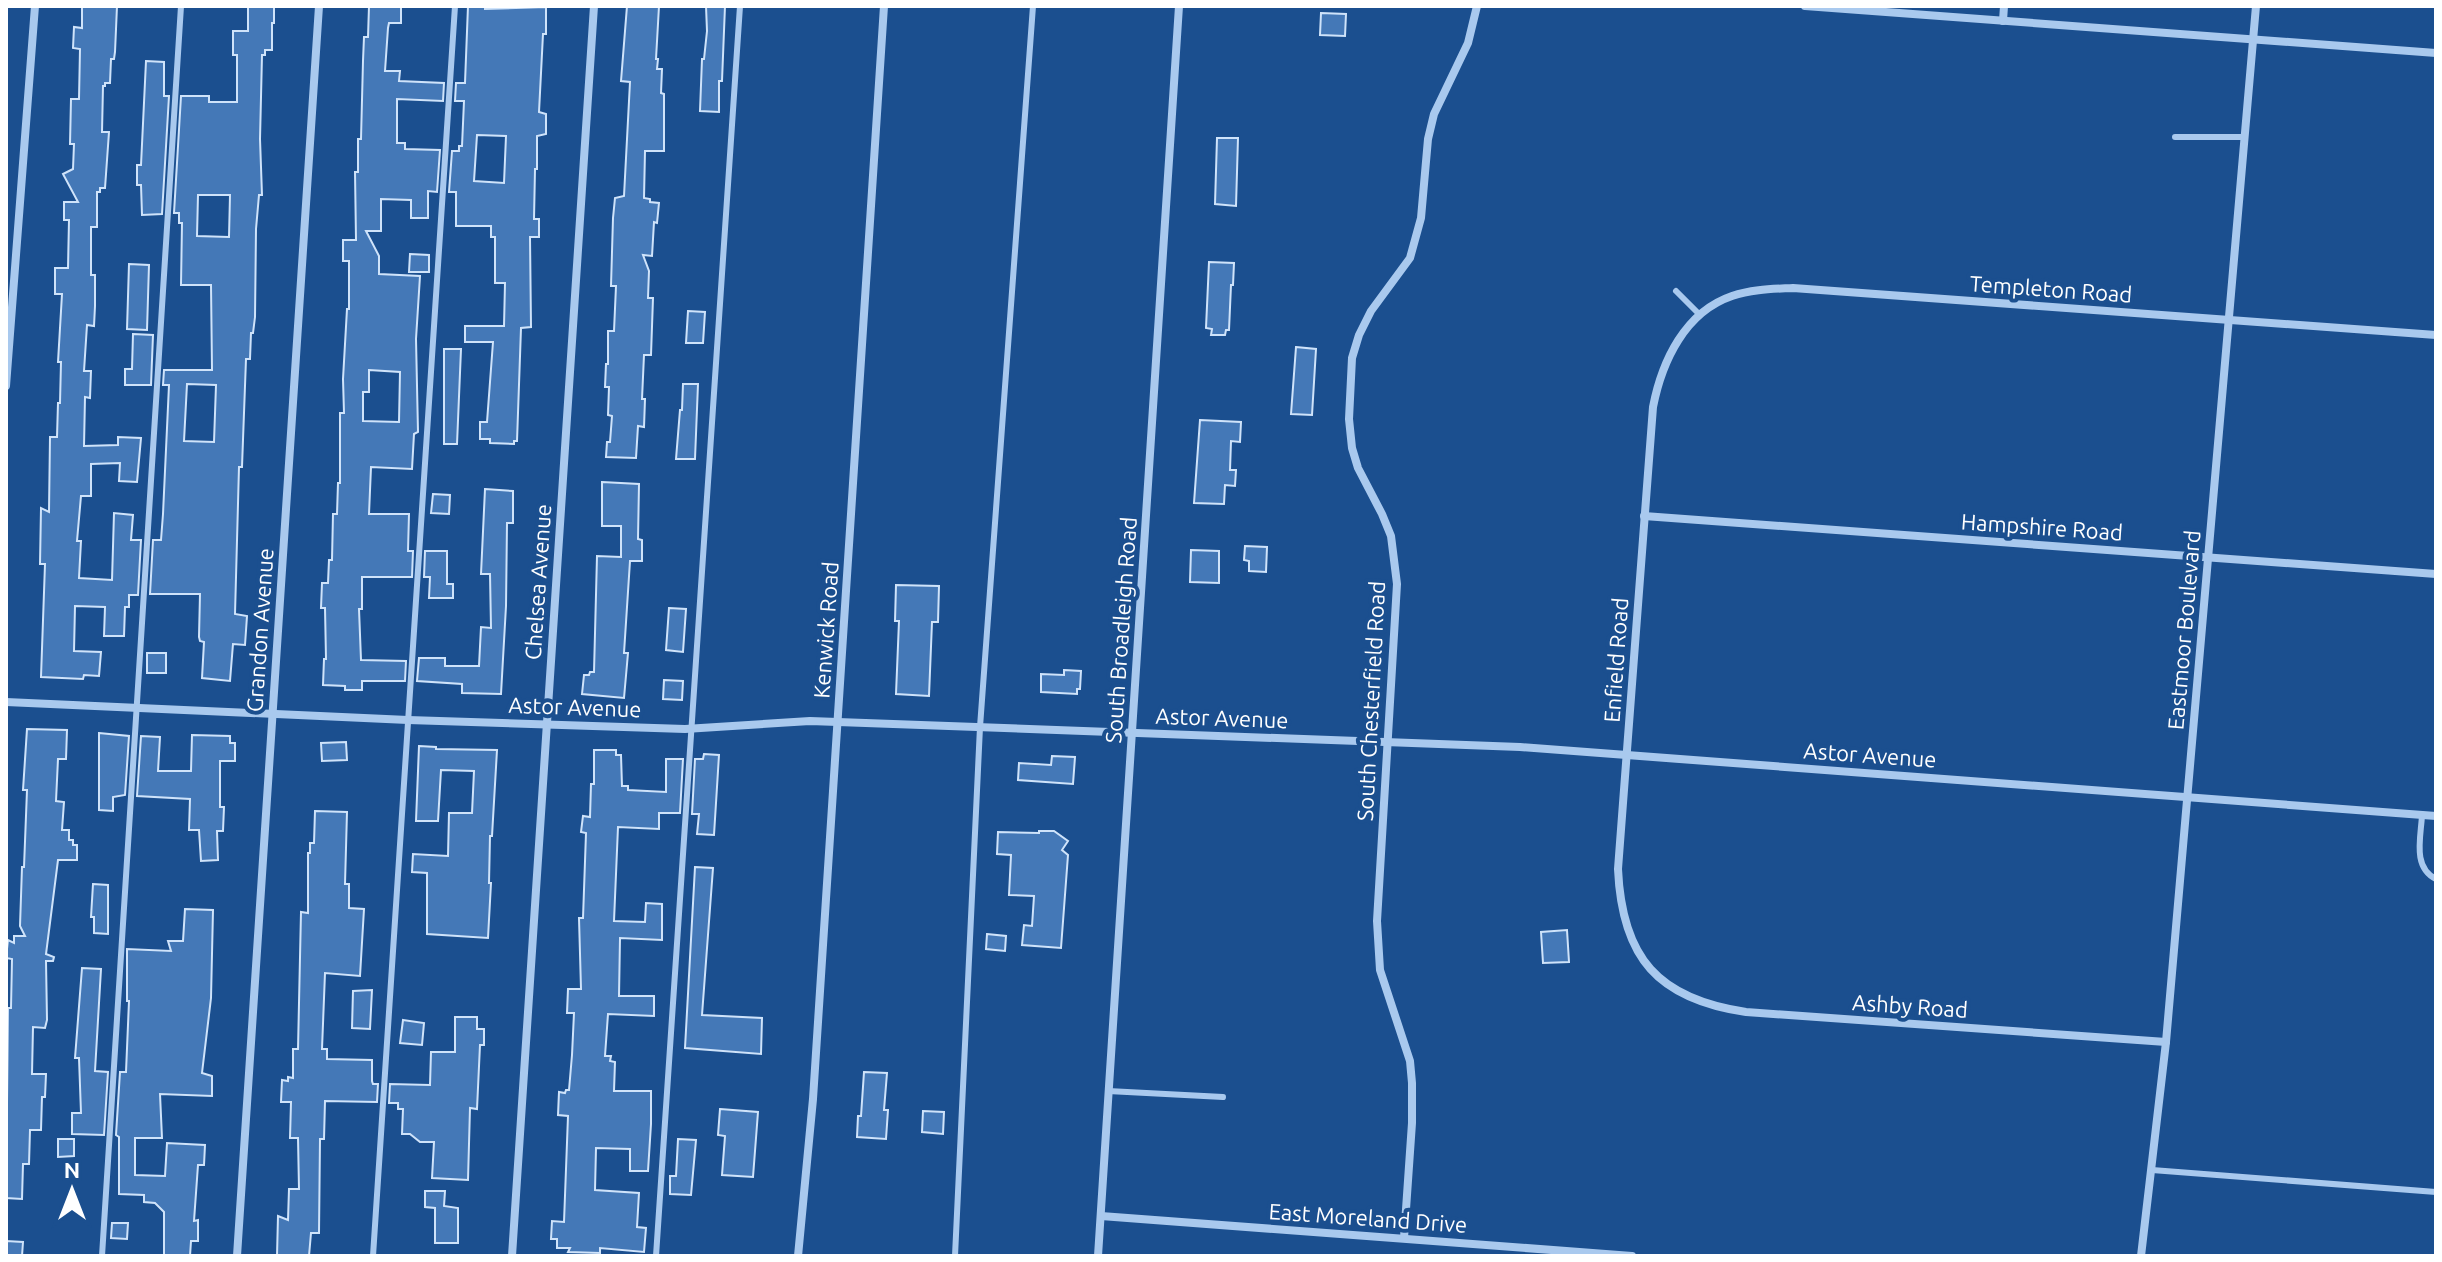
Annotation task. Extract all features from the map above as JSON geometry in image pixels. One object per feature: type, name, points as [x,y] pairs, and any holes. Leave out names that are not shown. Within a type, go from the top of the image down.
[{"type":"street","points":[[6,386],[35,6]]},
{"type":"street","name":"Grandon Avenue","points":[[237,1256],[319,6]]},
{"type":"street","name":"Chelsea Avenue","points":[[512,1256],[594,6]]},
{"type":"street","name":"Kenwick Road","points":[[798,1256],[813,1099],[884,6]]},
{"type":"street","name":"South Broadleigh Road","points":[[1098,1256],[1179,6]]},
{"type":"street","name":"South Chesterfield Road","points":[[1404,1238],[1412,1123],[1410,1061],[1377,952],[1397,584],[1391,536],[1358,468],[1352,448],[1349,419],[1352,358],[1371,311],[1410,258],[1417,239],[1428,139],[1434,114],[1468,43],[1477,6]]},
{"type":"street","points":[[1805,6],[2436,53]]},
{"type":"street","points":[[2003,21],[2004,6]]},
{"type":"street","name":"Eastmoor Boulevard","points":[[2141,1256],[2166,1042],[2256,6]]},
{"type":"street","name":"Templeton Road","points":[[1680,337],[1699,314],[1722,300],[1746,292],[1793,288],[2436,335]]},
{"type":"street","name":"Enfield Road","points":[[1660,978],[1645,964],[1634,946],[1620,903],[1618,869],[1653,407],[1662,370],[1680,337]]},
{"type":"street","name":"Hampshire Road","points":[[1644,516],[2436,574]]},
{"type":"street","name":"Astor Avenue","points":[[6,702],[408,720],[691,728],[838,721],[1520,747],[2436,816]]},
{"type":"street","name":"Ashby Road","points":[[1660,978],[1701,1003],[1746,1012],[2166,1042]]},
{"type":"street","name":"East Moreland Drive","points":[[1101,1216],[1632,1256]]},
{"type":"lane","points":[[102,1256],[181,6]]},
{"type":"lane","points":[[373,1256],[455,6]]},
{"type":"lane","points":[[656,1256],[740,6]]},
{"type":"lane","points":[[955,1256],[980,727],[1033,6]]},
{"type":"lane","points":[[2175,137],[2245,137]]},
{"type":"lane","points":[[1676,291],[1699,314]]},
{"type":"lane","points":[[2422,815],[2420,858],[2422,867],[2436,879]]},
{"type":"lane","points":[[1108,1091],[1223,1097]]},
{"type":"lane","points":[[2152,1170],[2436,1192]]},
{"type":"building","points":[[82,6],[117,6],[110,83],[103,86],[102,132],[109,132],[105,188],[97,192],[97,227],[91,227],[91,275],[95,275],[95,306],[94,326],[87,325],[84,371],[91,371],[90,398],[85,397],[84,446],[118,445],[118,437],[141,438],[137,482],[119,481],[120,463],[91,464],[91,496],[81,496],[77,541],[81,541],[79,578],[112,580],[114,513],[133,515],[131,540],[141,540],[138,595],[129,595],[129,607],[125,607],[124,636],[104,636],[105,607],[75,606],[74,651],[101,652],[99,676],[84,675],[83,679],[41,677],[45,564],[40,564],[41,508],[49,512],[50,437],[57,437],[60,403],[61,362],[58,362],[62,294],[55,294],[55,268],[68,268],[69,220],[64,220],[64,202],[78,202],[63,174],[73,169],[71,99],[79,99],[80,49],[73,48],[74,27],[82,28]]},
{"type":"building","points":[[248,6],[274,6],[272,50],[265,50],[265,55],[262,55],[262,195],[259,195],[256,229],[255,317],[250,359],[246,359],[242,467],[239,467],[235,614],[247,616],[245,645],[233,644],[230,681],[202,678],[204,642],[199,637],[200,594],[150,594],[153,540],[161,540],[163,514],[169,385],[163,385],[164,370],[212,370],[211,285],[181,285],[182,223],[179,223],[179,213],[174,213],[181,96],[209,96],[209,102],[237,102],[237,55],[233,55],[233,31],[248,31]],"holes":[[[198,195],[230,195],[229,237],[197,236]],[[187,384],[216,385],[214,442],[184,441]]]},
{"type":"building","points":[[369,6],[401,6],[401,23],[389,23],[385,71],[400,71],[399,81],[444,83],[443,101],[397,99],[397,143],[405,143],[405,149],[440,150],[437,192],[428,191],[428,218],[411,218],[411,200],[381,199],[381,231],[366,231],[379,256],[379,274],[420,276],[416,339],[418,432],[414,434],[412,469],[371,467],[369,514],[409,514],[408,551],[413,551],[412,577],[362,577],[362,609],[359,609],[361,660],[406,661],[405,681],[362,681],[362,690],[345,690],[345,686],[323,685],[325,608],[321,608],[322,583],[328,583],[329,560],[332,560],[333,514],[337,514],[340,483],[340,413],[344,413],[343,379],[349,309],[349,261],[343,261],[343,240],[356,240],[355,172],[358,172],[358,139],[361,139],[364,37],[368,37]],"holes":[[[369,370],[400,372],[399,422],[363,421],[363,392],[369,392]]]},
{"type":"building","points":[[468,6],[485,6],[485,9],[546,7],[539,112],[546,114],[546,134],[537,136],[535,169],[534,219],[539,219],[539,237],[530,237],[531,327],[521,328],[517,441],[514,444],[490,443],[490,439],[480,439],[480,422],[487,422],[493,342],[465,342],[465,326],[504,326],[505,283],[495,283],[495,237],[491,237],[491,226],[456,226],[456,192],[449,192],[452,151],[459,151],[459,146],[462,146],[464,101],[455,101],[456,83],[465,83]],"holes":[[[477,135],[506,136],[504,183],[474,181]]]},
{"type":"building","points":[[627,6],[659,6],[656,59],[657,69],[662,69],[661,93],[664,94],[664,151],[645,151],[644,198],[659,203],[657,223],[654,222],[652,256],[643,255],[649,271],[648,298],[653,298],[651,355],[644,355],[644,427],[638,426],[636,458],[606,457],[612,416],[608,415],[606,364],[608,331],[614,331],[616,286],[611,286],[613,218],[615,198],[624,196],[630,82],[621,81]]},
{"type":"building","points":[[706,6],[725,6],[719,112],[700,111],[702,59],[707,31]]},
{"type":"building","points":[[1321,13],[1346,14],[1345,36],[1320,35]]},
{"type":"building","points":[[146,61],[164,62],[164,96],[169,96],[162,214],[142,215],[137,165],[141,165]]},
{"type":"building","points":[[1217,138],[1238,138],[1236,206],[1215,204]]},
{"type":"building","points":[[410,254],[429,255],[429,272],[409,272]]},
{"type":"building","points":[[1209,262],[1234,263],[1229,330],[1225,335],[1211,335],[1212,329],[1206,328]]},
{"type":"building","points":[[129,264],[149,265],[147,330],[127,329]]},
{"type":"building","points":[[688,311],[705,312],[703,343],[686,343]]},
{"type":"building","points":[[133,334],[153,335],[151,385],[125,385],[125,369],[132,369]]},
{"type":"building","points":[[1296,347],[1316,349],[1312,415],[1291,414]]},
{"type":"building","points":[[444,349],[461,349],[457,444],[444,444]]},
{"type":"building","points":[[683,384],[698,384],[695,459],[676,459]]},
{"type":"building","points":[[1200,420],[1241,422],[1240,442],[1231,441],[1230,470],[1236,470],[1235,486],[1225,485],[1224,504],[1194,503]]},
{"type":"building","points":[[602,482],[639,484],[638,539],[642,540],[642,561],[630,561],[624,698],[582,694],[584,675],[594,672],[597,556],[621,557],[621,526],[602,526]]},
{"type":"building","points":[[485,489],[513,491],[513,523],[507,523],[501,694],[462,693],[462,684],[417,681],[419,658],[445,658],[445,666],[479,666],[481,627],[491,628],[490,574],[481,574]]},
{"type":"building","points":[[433,494],[450,495],[449,514],[431,513]]},
{"type":"building","points":[[1245,546],[1267,547],[1266,572],[1249,571],[1249,561],[1244,560]]},
{"type":"building","points":[[1191,550],[1219,551],[1219,583],[1190,582]]},
{"type":"building","points":[[425,551],[447,551],[447,584],[453,584],[453,598],[429,598],[430,577],[424,577]]},
{"type":"building","points":[[896,585],[939,586],[938,622],[932,622],[929,696],[896,694],[899,621],[895,621]]},
{"type":"building","points":[[669,608],[686,609],[683,652],[666,650]]},
{"type":"building","points":[[147,653],[166,653],[166,673],[147,673]]},
{"type":"building","points":[[1064,670],[1081,671],[1077,694],[1041,692],[1041,674],[1064,675]]},
{"type":"building","points":[[664,680],[683,681],[682,700],[663,699]]},
{"type":"building","points":[[27,729],[67,730],[66,759],[58,759],[56,801],[64,802],[62,830],[69,830],[69,840],[77,845],[77,860],[58,860],[46,954],[54,957],[53,961],[46,961],[47,1020],[45,1028],[33,1027],[32,1074],[46,1074],[45,1097],[42,1097],[41,1130],[30,1130],[29,1164],[23,1164],[22,1199],[6,1198],[8,1008],[11,1008],[12,959],[6,958],[8,940],[14,943],[14,936],[25,936],[20,926]]},
{"type":"building","points":[[99,733],[129,736],[125,795],[113,797],[113,811],[99,810]]},
{"type":"building","points":[[192,735],[230,736],[230,743],[235,743],[235,761],[220,761],[220,807],[224,807],[223,831],[217,831],[218,860],[201,861],[199,830],[189,830],[190,799],[137,796],[141,736],[160,737],[158,771],[191,771]]},
{"type":"building","points":[[346,742],[347,760],[322,761],[321,743]]},
{"type":"building","points":[[419,746],[497,750],[490,836],[488,938],[427,934],[427,873],[412,872],[413,854],[448,856],[449,813],[472,813],[474,771],[441,770],[438,821],[416,821]]},
{"type":"building","points":[[594,750],[616,750],[616,755],[621,755],[622,786],[628,786],[628,790],[666,792],[666,759],[683,759],[680,813],[659,813],[659,829],[618,827],[614,921],[645,922],[646,903],[662,904],[662,940],[620,938],[619,996],[654,996],[654,1016],[608,1014],[605,1056],[611,1056],[610,1061],[615,1062],[614,1091],[651,1091],[651,1124],[648,1171],[630,1171],[630,1149],[596,1148],[595,1190],[639,1193],[637,1227],[646,1228],[644,1252],[600,1248],[600,1253],[568,1252],[570,1248],[557,1248],[557,1239],[551,1239],[552,1221],[564,1222],[568,1116],[558,1115],[559,1092],[569,1090],[574,1013],[567,1013],[568,989],[581,989],[579,918],[583,918],[586,833],[581,832],[583,816],[590,817]]},
{"type":"building","points":[[704,754],[719,755],[714,835],[697,834],[699,814],[692,814],[695,759],[703,759]]},
{"type":"building","points":[[1052,756],[1075,757],[1073,784],[1018,780],[1019,763],[1051,765]]},
{"type":"building","points":[[315,811],[347,812],[345,884],[349,884],[349,908],[364,909],[360,976],[325,973],[322,1049],[327,1049],[327,1059],[372,1060],[372,1081],[378,1084],[377,1102],[325,1101],[324,1139],[320,1139],[319,1233],[311,1233],[309,1256],[277,1256],[278,1216],[288,1220],[289,1189],[299,1189],[298,1138],[290,1138],[291,1102],[281,1102],[282,1080],[293,1078],[293,1049],[298,1049],[301,912],[308,913],[308,853],[310,843],[314,843]]},
{"type":"building","points":[[1054,831],[1068,841],[1062,850],[1068,855],[1061,948],[1022,945],[1024,925],[1032,926],[1034,896],[1009,895],[1011,855],[997,854],[998,832]]},
{"type":"building","points":[[695,867],[713,868],[702,1015],[762,1018],[761,1054],[685,1048]]},
{"type":"building","points":[[93,884],[108,885],[108,934],[94,933],[94,917],[91,917]]},
{"type":"building","points":[[185,909],[213,910],[211,998],[202,1073],[212,1076],[212,1096],[160,1094],[162,1138],[135,1138],[135,1175],[165,1176],[167,1143],[205,1145],[204,1165],[198,1165],[194,1221],[198,1220],[198,1241],[191,1241],[190,1256],[164,1256],[164,1212],[155,1203],[144,1202],[144,1195],[119,1194],[119,1137],[116,1135],[120,1072],[126,1072],[129,1001],[127,949],[171,951],[168,941],[183,941]]},
{"type":"building","points":[[1567,930],[1569,962],[1543,963],[1541,932]]},
{"type":"building","points":[[987,934],[1006,936],[1005,951],[986,949]]},
{"type":"building","points":[[82,968],[101,969],[95,1071],[108,1072],[104,1135],[72,1134],[72,1113],[81,1113],[79,1058],[75,1058]]},
{"type":"building","points":[[372,990],[370,1029],[352,1028],[353,991]]},
{"type":"building","points":[[455,1017],[477,1017],[477,1029],[484,1029],[484,1045],[480,1045],[477,1109],[470,1108],[468,1180],[432,1178],[434,1142],[420,1142],[410,1134],[402,1134],[403,1109],[398,1109],[398,1103],[389,1103],[390,1084],[430,1085],[431,1052],[455,1052]]},
{"type":"building","points":[[403,1020],[424,1023],[422,1045],[400,1043]]},
{"type":"building","points":[[864,1072],[887,1073],[884,1110],[888,1110],[886,1139],[857,1137]]},
{"type":"building","points":[[720,1109],[758,1112],[753,1177],[722,1175],[725,1136],[718,1135]]},
{"type":"building","points":[[923,1111],[944,1112],[943,1134],[922,1132]]},
{"type":"building","points":[[58,1139],[74,1139],[74,1156],[58,1157]]},
{"type":"building","points":[[678,1139],[696,1140],[691,1195],[670,1194],[670,1176],[676,1176]]},
{"type":"building","points":[[425,1191],[445,1191],[444,1206],[458,1208],[458,1243],[435,1243],[435,1208],[425,1207]]},
{"type":"building","points":[[112,1223],[128,1223],[127,1239],[111,1238]]},
{"type":"building","points":[[6,1241],[23,1242],[22,1256],[6,1256]]}]
